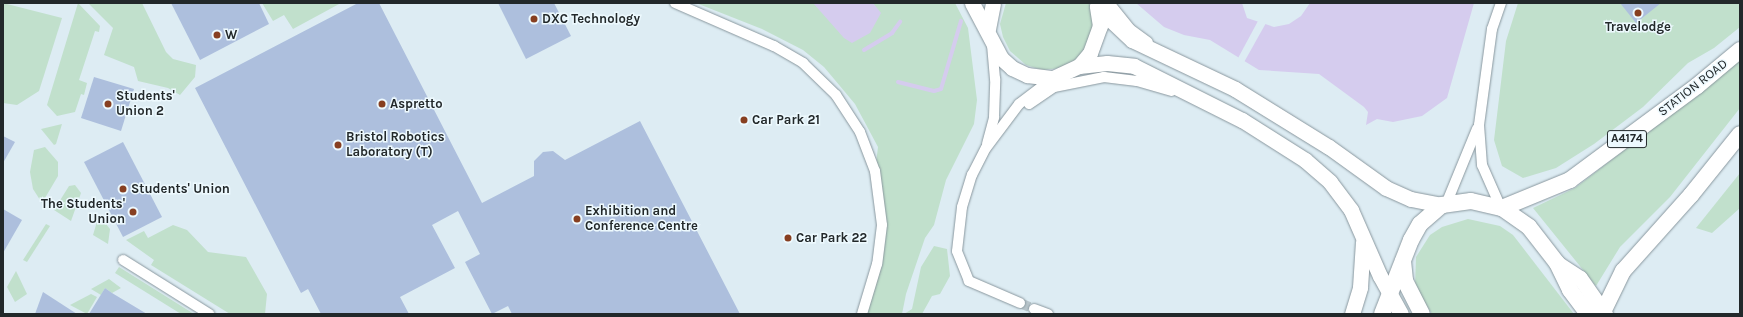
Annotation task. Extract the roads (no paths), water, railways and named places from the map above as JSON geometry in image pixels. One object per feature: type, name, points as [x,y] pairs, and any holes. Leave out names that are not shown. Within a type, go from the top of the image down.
[{"type":"main road","name":"STATION ROAD","points":[[1501,208],[1553,190],[1582,173],[1697,86],[1740,50]]},
{"type":"main road","points":[[1382,314],[1403,259],[1420,224],[1444,204],[1471,201],[1501,208],[1530,227],[1557,263],[1570,290],[1600,313],[1622,270],[1691,195],[1740,134]]},
{"type":"main road","points":[[1403,259],[1405,281],[1422,314]]},
{"type":"street","points":[[675,3],[774,46],[803,64],[836,95],[860,132],[875,171],[882,219],[877,264],[862,314]]},
{"type":"street","points":[[972,3],[990,36],[1012,68],[1027,75],[1053,78]]},
{"type":"street","points":[[986,148],[994,117],[990,36],[992,3]]},
{"type":"street","points":[[1501,3],[1492,29],[1479,125],[1482,165],[1501,208]]},
{"type":"street","points":[[1101,5],[1132,40],[1159,50],[1235,89],[1329,147],[1386,188],[1411,199],[1444,204],[1479,125]]},
{"type":"street","points":[[1079,66],[1097,41],[1100,26],[1101,5]]},
{"type":"street","points":[[1020,304],[970,281],[957,251],[962,207],[972,175],[986,148],[1007,122],[1019,104],[1053,78],[1079,66],[1107,62],[1134,66],[1195,98],[1242,120],[1305,160],[1330,182],[1351,210],[1401,314]]},
{"type":"street","points":[[1007,122],[1054,87],[1104,77],[1137,81],[1195,98]]},
{"type":"street","points":[[1352,314],[1360,286],[1363,237]]},
{"type":"street","points":[[123,260],[209,314]]},
{"type":"street","points":[[1034,309],[1048,314]]},
{"type":"waterway","points":[[898,82],[934,91],[941,89],[961,21]]},
{"type":"waterway","points":[[864,50],[892,33],[900,22]]},
{"type":"tunnel","points":[[1020,303],[1034,309]]},
{"type":"place","name":"Travelodge","points":[[1638,13]]},
{"type":"place","name":"DXC Technology","points":[[534,19]]},
{"type":"place","name":"W","points":[[217,35]]},
{"type":"place","name":"Students' Union 2","points":[[108,104]]},
{"type":"place","name":"Aspretto","points":[[382,104]]},
{"type":"place","name":"Car Park 21","points":[[744,120]]},
{"type":"place","name":"Bristol Robotics Laboratory (T)","points":[[338,145]]},
{"type":"place","name":"Students' Union","points":[[123,189]]},
{"type":"place","name":"The Students' Union","points":[[133,212]]},
{"type":"place","name":"Exhibition and Conference Centre","points":[[577,219]]},
{"type":"place","name":"Car Park 22","points":[[788,238]]}]
